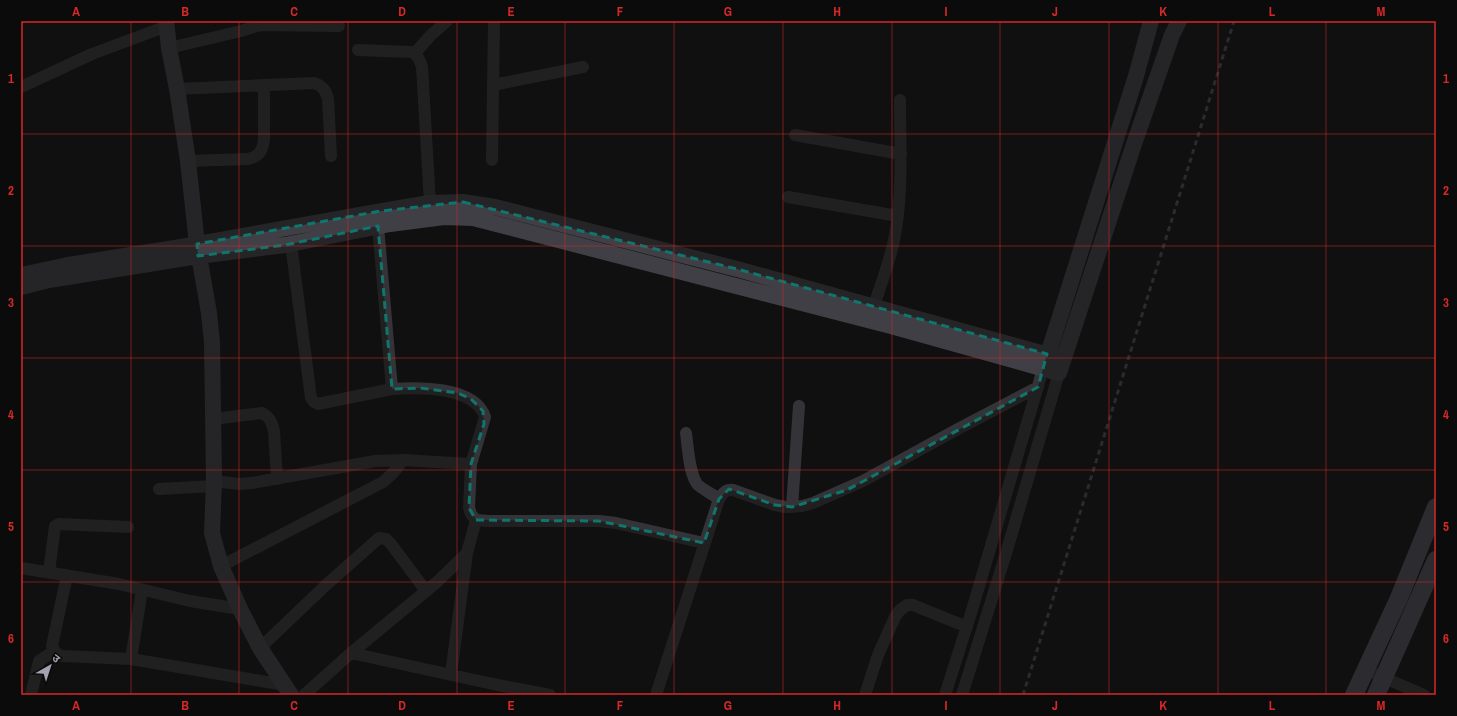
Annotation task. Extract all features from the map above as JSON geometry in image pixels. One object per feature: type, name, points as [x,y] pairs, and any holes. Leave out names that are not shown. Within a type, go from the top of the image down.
[{"type":"main road","points":[[1045,362],[1136,76],[1151,21]]},
{"type":"main road","points":[[21,275],[68,265],[197,250],[291,244],[378,226],[444,217],[473,218],[891,326],[1061,366],[1134,144],[1172,35],[1179,21]]},
{"type":"main road","points":[[167,24],[169,48],[188,161],[197,250],[210,313],[213,419],[212,533],[221,566],[240,610],[260,648],[288,690]]},
{"type":"main road","points":[[21,287],[381,211],[430,203],[463,202],[495,207],[874,306],[1045,362]]},
{"type":"main road","points":[[1354,695],[1399,598],[1436,508]]},
{"type":"main road","points":[[1376,695],[1436,560]]},
{"type":"street","points":[[415,53],[430,36],[447,21]]},
{"type":"street","points":[[492,160],[494,21]]},
{"type":"street","points":[[169,48],[260,25],[316,23],[339,26]]},
{"type":"street","points":[[21,87],[92,54],[167,24]]},
{"type":"street","points":[[358,50],[415,53]]},
{"type":"street","points":[[415,53],[422,67],[430,203]]},
{"type":"street","points":[[493,85],[583,67]]},
{"type":"street","points":[[177,89],[314,83],[319,85],[327,93],[331,156]]},
{"type":"street","points":[[188,161],[247,159],[254,158],[260,154],[264,139],[264,85]]},
{"type":"street","points":[[874,306],[892,247],[898,216],[901,154],[900,100]]},
{"type":"street","points":[[795,135],[901,154]]},
{"type":"street","points":[[788,197],[898,216]]},
{"type":"street","points":[[378,226],[392,389]]},
{"type":"street","points":[[291,244],[312,398],[314,402],[318,404],[392,389],[420,388],[458,393],[471,398],[483,411],[485,417],[471,464],[469,508],[471,514],[476,520],[599,521],[616,523],[704,543]]},
{"type":"street","points":[[945,695],[967,627],[1045,362]]},
{"type":"street","points":[[962,695],[1007,550],[1061,366]]},
{"type":"street","points":[[656,695],[704,543],[719,499],[723,493],[729,489],[775,505],[792,507],[812,503],[852,487],[1038,387]]},
{"type":"street","points":[[792,507],[799,406]]},
{"type":"street","points":[[213,419],[262,413],[267,416],[272,423],[274,431],[277,479]]},
{"type":"street","points":[[686,433],[694,479],[702,488],[719,499]]},
{"type":"street","points":[[159,489],[213,484],[252,483],[375,462],[404,460],[471,464]]},
{"type":"street","points":[[221,566],[383,482],[404,460]]},
{"type":"street","points":[[451,674],[467,553],[476,520]]},
{"type":"street","points":[[49,572],[55,526],[59,524],[128,527]]},
{"type":"street","points":[[260,648],[378,538],[386,539],[391,544],[426,591]]},
{"type":"street","points":[[304,695],[351,653],[426,591],[467,553]]},
{"type":"street","points":[[21,568],[119,584],[190,601],[240,610]]},
{"type":"street","points":[[67,575],[52,646],[54,651],[62,656],[131,659],[288,690]]},
{"type":"street","points":[[131,659],[142,590]]},
{"type":"street","points":[[865,695],[878,655],[895,617],[900,610],[907,605],[913,605],[967,627]]},
{"type":"street","points":[[31,695],[39,661],[54,651]]},
{"type":"street","points":[[351,653],[550,695]]},
{"type":"street","points":[[1366,670],[1424,695]]},
{"type":"highlighted area","points":[[463,202],[737,269],[1047,354],[1038,387],[847,490],[792,507],[775,505],[729,489],[719,499],[704,543],[599,521],[476,520],[469,508],[471,464],[484,424],[483,411],[471,399],[458,393],[420,388],[392,389],[378,226],[285,245],[198,256],[197,244],[381,211]]},
{"type":"railway","points":[[1023,695],[1234,21]]}]
